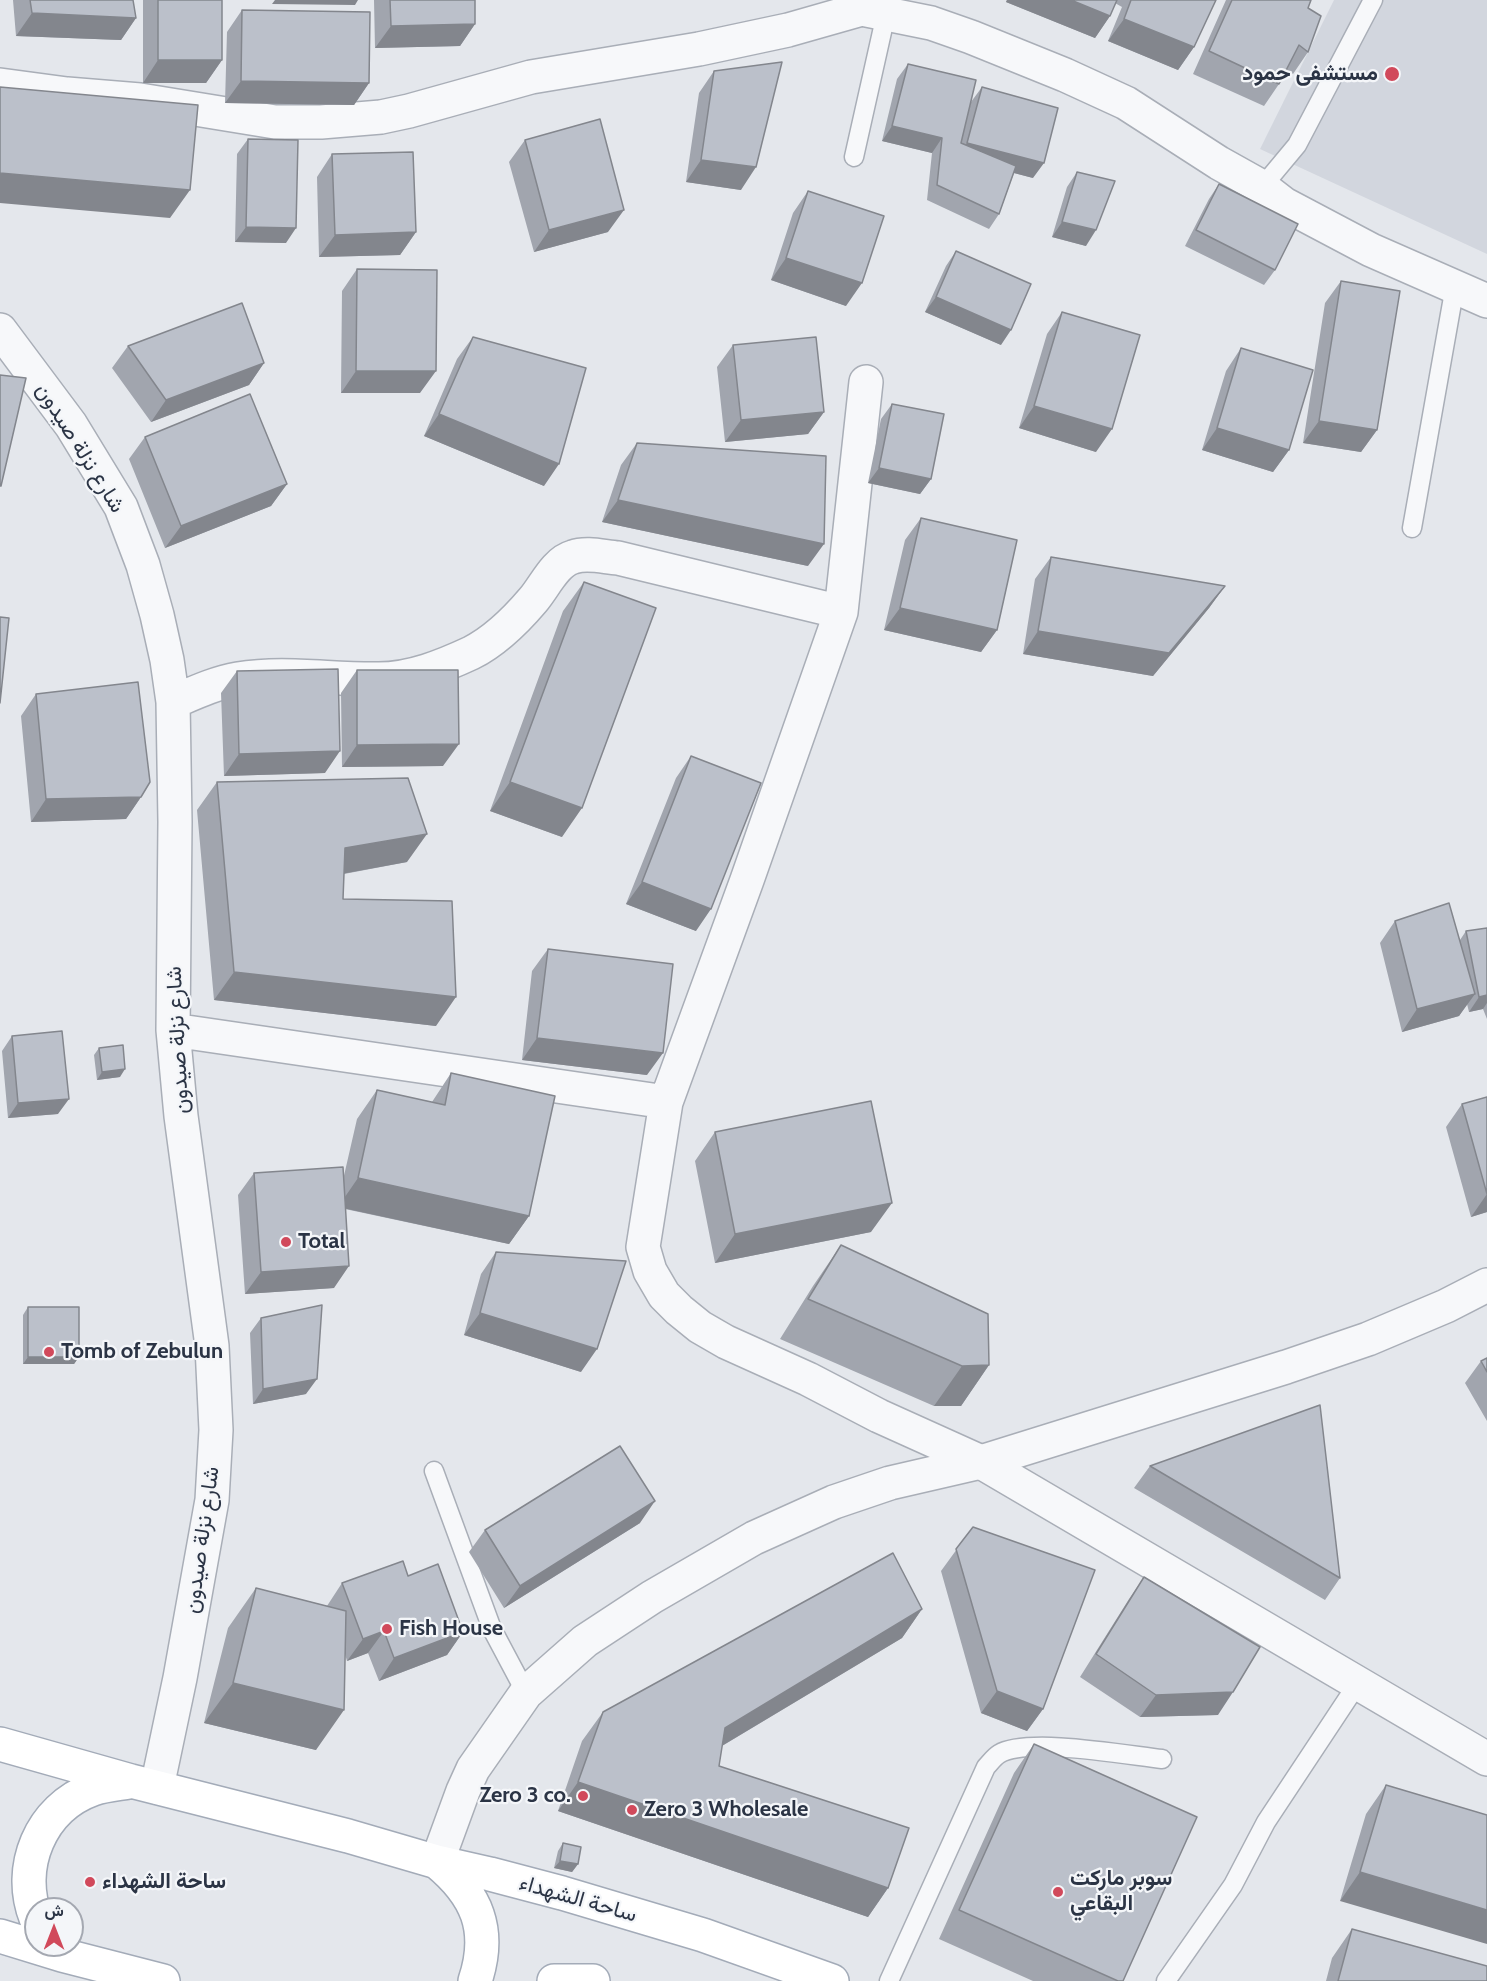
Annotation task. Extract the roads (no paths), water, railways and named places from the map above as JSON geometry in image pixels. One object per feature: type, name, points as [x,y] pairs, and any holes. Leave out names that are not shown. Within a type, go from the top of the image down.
[{"type":"main road","name":"ساحة الشهداء","points":[[0,1744],[144,1784],[348,1836],[437,1862],[552,1890],[703,1935],[832,1981]]},
{"type":"main road","points":[[31,1897],[29,1873],[32,1855],[48,1822],[61,1808],[92,1789],[144,1784]]},
{"type":"main road","points":[[437,1862],[455,1876],[469,1895],[479,1917],[483,1939],[481,1963],[475,1981]]},
{"type":"main road","points":[[0,1936],[72,1961],[163,1981]]},
{"type":"main road","points":[[554,1981],[593,1981]]},
{"type":"street","points":[[0,85],[140,100],[275,122],[321,122],[381,117],[531,77],[699,49],[788,30],[870,8],[931,23],[971,37],[1065,75],[1126,103],[1219,163],[1262,187],[1284,204],[1371,250],[1487,301]]},
{"type":"street","name":"شارع نزلة صيدون","points":[[0,330],[71,425],[121,507],[143,565],[158,615],[173,702],[176,822],[173,1030],[181,1116],[212,1346],[216,1430],[212,1500],[180,1678],[144,1784]]},
{"type":"street","points":[[866,382],[841,612],[666,1102],[643,1247],[650,1271],[664,1295],[700,1328],[808,1379],[879,1416],[981,1462],[1487,1759]]},
{"type":"street","points":[[173,702],[219,684],[239,679],[275,676],[381,680],[409,676],[433,668],[472,652],[497,637],[533,600],[563,562],[580,555],[618,558],[841,612]]},
{"type":"street","points":[[173,1030],[666,1102]]},
{"type":"street","points":[[437,1862],[463,1791],[474,1769],[526,1693],[585,1641],[652,1597],[754,1538],[834,1502],[890,1482],[981,1462],[1286,1367],[1368,1339],[1446,1306],[1487,1285]]},
{"type":"lane","points":[[1262,187],[1297,145],[1373,0]]},
{"type":"lane","points":[[854,157],[870,8]]},
{"type":"lane","points":[[1412,528],[1455,286]]},
{"type":"lane","points":[[434,1471],[492,1629],[526,1693]]},
{"type":"lane","points":[[1166,1981],[1233,1885],[1266,1822],[1358,1683]]},
{"type":"lane","points":[[889,1981],[986,1767],[999,1754],[1014,1749],[1043,1746],[1162,1759]]},
{"type":"place","name":"مستشفى حمود","points":[[1392,74]]},
{"type":"place","name":"Total","points":[[286,1242]]},
{"type":"place","name":"Tomb of Zebulun","points":[[49,1352]]},
{"type":"place","name":"Fish House","points":[[387,1629]]},
{"type":"place","name":"Zero 3 co.","points":[[583,1796]]},
{"type":"place","name":"Zero 3 Wholesale","points":[[632,1810]]},
{"type":"place","name":"ساحة الشهداء","points":[[90,1882]]},
{"type":"place","name":"سوبر ماركت البقاعي","points":[[1058,1892]]}]
